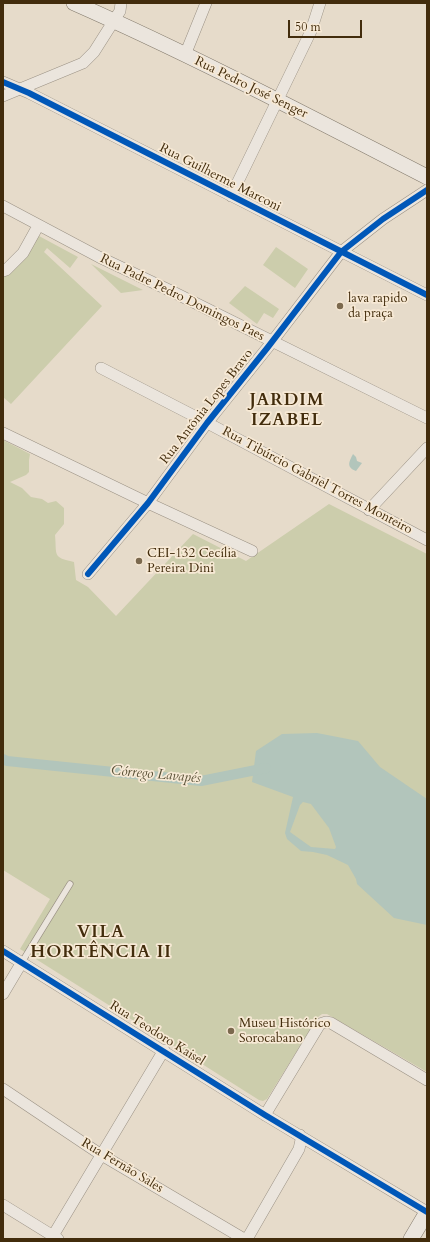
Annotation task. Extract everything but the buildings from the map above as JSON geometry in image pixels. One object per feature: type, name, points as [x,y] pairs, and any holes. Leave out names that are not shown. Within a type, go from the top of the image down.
[{"type":"main road","name":"Rua Pedro José Senger","points":[[74,3],[277,100],[427,177]]},
{"type":"main road","points":[[411,1239],[427,1212]]},
{"type":"street","points":[[3,96],[83,63],[94,52],[120,11],[122,3]]},
{"type":"street","points":[[185,55],[206,3]]},
{"type":"street","points":[[231,196],[311,31],[320,3]]},
{"type":"street","name":"Rua Guilherme Marconi","points":[[3,82],[20,89],[427,295]]},
{"type":"street","name":"Rua Antônia Lopes Bravo","points":[[88,574],[148,503],[207,423],[272,342],[341,252],[383,219],[427,190]]},
{"type":"street","name":"Rua Padre Pedro Domingos Paes","points":[[3,206],[38,226],[99,257],[171,291],[427,418]]},
{"type":"street","points":[[3,270],[6,270],[23,253],[38,226]]},
{"type":"street","name":"Rua Tibúrcio Gabriel Torres Monteiro","points":[[101,368],[427,540]]},
{"type":"street","points":[[3,433],[252,551]]},
{"type":"street","points":[[369,510],[427,448]]},
{"type":"street","name":"Rua Teodoro Kaisel","points":[[3,951],[164,1050],[265,1115],[427,1212]]},
{"type":"street","points":[[3,994],[22,962]]},
{"type":"street","points":[[265,1115],[320,1024],[326,1022],[331,1023],[427,1080]]},
{"type":"street","points":[[3,1205],[54,1238],[100,1154],[164,1050]]},
{"type":"street","name":"Rua Fernão Sales","points":[[3,1090],[100,1154],[246,1239]]},
{"type":"street","points":[[246,1239],[299,1149],[301,1140],[300,1135]]},
{"type":"lane","points":[[22,962],[70,884]]},
{"type":"green space","points":[[39,236],[78,257],[70,268],[47,248],[44,252],[102,306],[11,404],[3,397],[3,273]]},
{"type":"green space","points":[[276,247],[308,269],[295,288],[263,265]]},
{"type":"green space","points":[[91,264],[143,290],[121,293]]},
{"type":"green space","points":[[245,286],[279,309],[273,318],[264,313],[257,324],[229,303]]},
{"type":"green space","points":[[3,440],[30,454],[29,472],[26,475],[10,482],[22,488],[31,497],[42,499],[48,503],[56,501],[64,508],[64,524],[55,535],[57,554],[62,559],[74,562],[76,580],[88,587],[116,616],[193,534],[246,561],[329,504],[427,554],[427,1072],[327,1014],[322,1014],[318,1017],[267,1099],[263,1101],[259,1100],[20,949],[50,899],[3,870]]},
{"type":"shaded area","points":[[353,454],[357,461],[362,463],[356,471],[351,468],[349,464]]},
{"type":"shaded area","points":[[317,733],[358,741],[380,767],[427,799],[427,925],[394,918],[357,884],[356,879],[348,865],[327,855],[301,851],[287,839],[285,833],[293,797],[252,782],[256,751],[282,734]],"holes":[[[303,802],[311,804],[329,828],[336,847],[335,849],[311,847],[290,832],[300,805]]]},
{"type":"waterway","name":"Córrego Lavapés","points":[[3,759],[7,761],[201,781],[266,768]]},
{"type":"cycle path","points":[[3,82],[29,93],[427,295]]},
{"type":"cycle path","points":[[88,574],[148,503],[207,423],[341,252],[383,219],[427,190]]},
{"type":"cycle path","points":[[3,951],[265,1115],[427,1212]]},
{"type":"place","name":"lava rapido da praça","points":[[340,306]]},
{"type":"place","name":"CEI-132 Cecília Pereira Dini","points":[[139,561]]},
{"type":"place","name":"Museu Histórico Sorocabano","points":[[231,1031]]},
{"type":"district","name":"JARDIM IZABEL","points":[[287,411]]},
{"type":"district","name":"VILA HORTÊNCIA II","points":[[101,943]]}]
